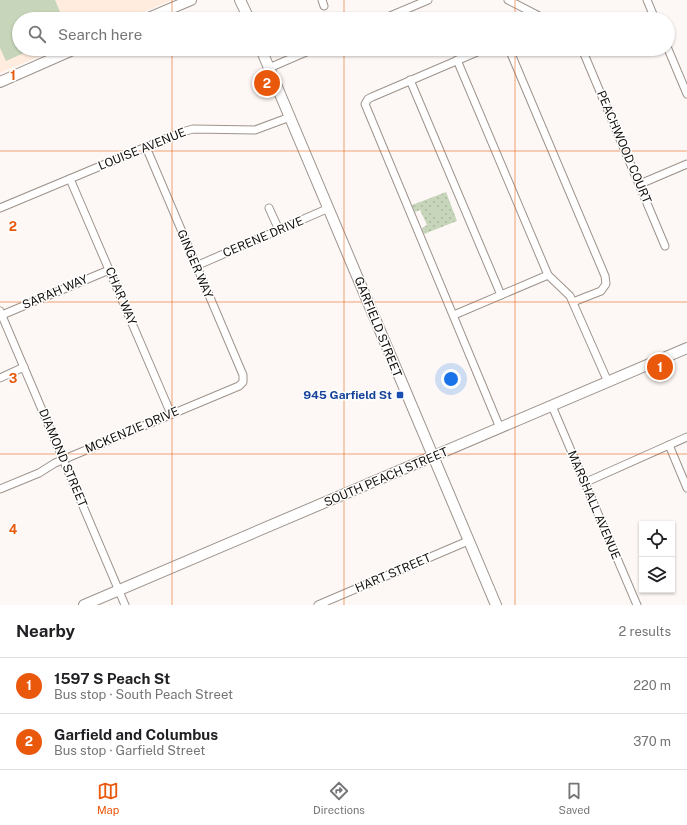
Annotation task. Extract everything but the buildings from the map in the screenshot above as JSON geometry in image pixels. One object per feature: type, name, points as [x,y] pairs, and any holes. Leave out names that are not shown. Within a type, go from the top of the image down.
[{"type":"main road","points":[[163,12],[191,0]]},
{"type":"main road","points":[[240,0],[245,12]]},
{"type":"main road","points":[[0,82],[59,56]]},
{"type":"main road","name":"GARFIELD STREET","points":[[264,56],[329,208],[432,458],[496,605]]},
{"type":"main road","name":"SOUTH PEACH STREET","points":[[84,605],[432,458],[687,348]]},
{"type":"street","points":[[407,0],[410,7]]},
{"type":"street","points":[[399,12],[428,0]]},
{"type":"street","points":[[508,0],[527,12]]},
{"type":"street","points":[[647,0],[652,12]]},
{"type":"street","points":[[269,68],[297,56]]},
{"type":"street","points":[[467,56],[372,96],[365,104],[500,428]]},
{"type":"street","points":[[512,56],[605,276],[606,284],[601,290],[573,302]]},
{"type":"street","name":"PEACHWOOD COURT","points":[[585,56],[665,246]]},
{"type":"street","points":[[671,56],[687,94]]},
{"type":"street","points":[[457,60],[548,275],[570,296],[608,382]]},
{"type":"street","points":[[410,80],[501,295]]},
{"type":"street","name":"LOUISE AVENUE","points":[[0,208],[188,130],[255,130],[290,117]]},
{"type":"street","name":"GINGER WAY","points":[[146,147],[243,375],[243,382]]},
{"type":"street","points":[[640,184],[687,164]]},
{"type":"street","name":"CHAR WAY","points":[[70,179],[171,414]]},
{"type":"street","points":[[269,208],[279,230]]},
{"type":"street","name":"CERENE DRIVE","points":[[196,266],[329,208]]},
{"type":"street","name":"SARAH WAY","points":[[1,313],[109,270]]},
{"type":"street","points":[[454,315],[548,275]]},
{"type":"street","name":"DIAMOND STREET","points":[[1,313],[125,605]]},
{"type":"street","points":[[0,378],[24,367]]},
{"type":"street","name":"MCKENZIE DRIVE","points":[[0,489],[39,473],[63,460],[239,386],[243,382]]},
{"type":"street","name":"MARSHALL AVENUE","points":[[552,406],[637,605]]},
{"type":"street","points":[[584,483],[687,437]]},
{"type":"street","points":[[669,445],[687,488]]},
{"type":"street","name":"HART STREET","points":[[318,605],[468,541]]},
{"type":"shaded area","points":[[0,0],[172,0],[144,12],[12,12],[12,56],[40,56],[0,73]]},
{"type":"green space","points":[[0,0],[55,0],[60,12],[12,12],[12,56],[17,56],[6,61],[0,48]]},
{"type":"green space","points":[[446,192],[457,221],[424,234],[422,228],[427,225],[420,210],[415,212],[412,205]]},
{"type":"green space","points":[[437,207],[442,212],[437,217],[432,212]]},
{"type":"place","name":"Garfield and Columbus","points":[[267,83]]},
{"type":"place","name":"1597 S Peach St","points":[[660,367]]},
{"type":"place","name":"945 Garfield St","points":[[400,395]]}]
